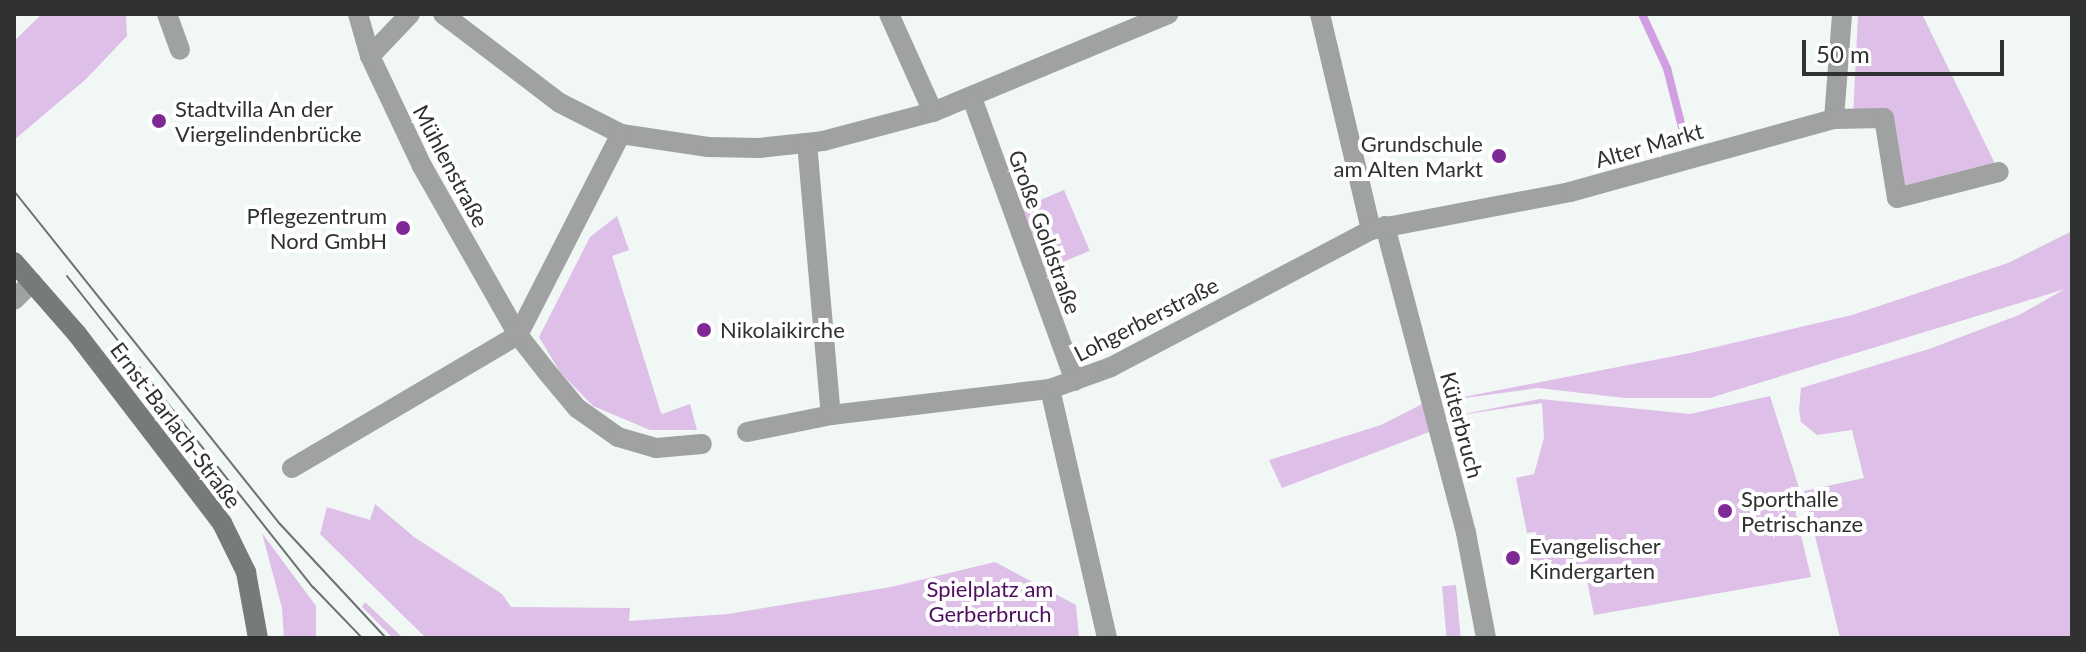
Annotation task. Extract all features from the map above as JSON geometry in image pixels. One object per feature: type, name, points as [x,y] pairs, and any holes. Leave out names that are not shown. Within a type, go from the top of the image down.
[{"type":"main road","name":"Ernst-Barlach-Straße","points":[[14,262],[222,523],[246,572],[258,638]]},
{"type":"street","points":[[167,14],[180,50]]},
{"type":"street","name":"Mühlenstraße","points":[[358,14],[370,56],[422,166],[518,335],[577,408],[618,437],[656,448],[702,444]]},
{"type":"street","points":[[370,56],[410,14]]},
{"type":"street","points":[[443,14],[560,103],[621,134],[708,147],[807,143],[933,112],[1168,14]]},
{"type":"street","points":[[889,14],[933,112]]},
{"type":"street","name":"Küterbruch","points":[[1320,14],[1466,533],[1486,638]]},
{"type":"street","points":[[1834,119],[1842,14]]},
{"type":"street","name":"Große Goldstraße","points":[[972,98],[1075,381]]},
{"type":"street","name":"Alter Markt","points":[[1378,228],[1570,192],[1834,119],[1884,118],[1897,198],[1999,172]]},
{"type":"street","points":[[292,468],[518,335],[621,134]]},
{"type":"street","points":[[807,143],[831,415]]},
{"type":"street","name":"Lohgerberstraße","points":[[747,432],[831,415],[1050,389],[1075,381],[1378,228]]},
{"type":"street","points":[[14,300],[32,282]]},
{"type":"street","points":[[1050,389],[1107,638]]},
{"type":"green space","points":[[42,14],[126,14],[127,36],[86,79],[14,140],[14,41]]},
{"type":"green space","points":[[1858,14],[1922,14],[1999,172],[1897,198],[1884,119],[1853,117]]},
{"type":"green space","points":[[1064,190],[1090,251],[1044,270],[1018,210]]},
{"type":"green space","points":[[617,216],[629,250],[612,256],[660,410],[662,414],[690,404],[697,430],[650,430],[593,406],[560,372],[539,337],[590,237]]},
{"type":"green space","points":[[2072,231],[2072,638],[1840,638],[1804,491],[1864,478],[1852,430],[1817,435],[1801,422],[1799,410],[1801,388],[1929,349],[2019,315],[2065,289],[1710,398],[1625,398],[1538,388],[1443,401],[1690,353],[1852,315],[2008,263]]},
{"type":"green space","points":[[1770,396],[1800,491],[1791,494],[1811,577],[1594,615],[1584,566],[1536,575],[1531,549],[1539,547],[1536,532],[1527,533],[1516,478],[1534,474],[1544,438],[1542,403],[1454,416],[1540,399],[1690,414]]},
{"type":"green space","points":[[1430,400],[1437,429],[1282,488],[1269,460],[1381,425]]},
{"type":"green space","name":"Spielplatz am Gerberbruch","points":[[375,504],[414,537],[502,594],[511,607],[630,608],[629,621],[728,614],[891,587],[995,562],[1076,605],[1079,638],[426,638],[320,534],[327,507],[370,520]]},
{"type":"green space","points":[[262,533],[316,606],[316,638],[284,638],[282,608]]},
{"type":"green space","points":[[1456,585],[1461,638],[1447,638],[1442,586]]},
{"type":"green space","points":[[365,602],[403,638],[393,638],[362,607]]},
{"type":"waterway","points":[[1642,14],[1667,68],[1684,135]]},
{"type":"tram line","points":[[14,191],[280,524],[386,638]]},
{"type":"tram line","points":[[67,276],[313,587],[362,638]]},
{"type":"place","name":"Stadtvilla An der Viergelindenbrücke","points":[[159,121]]},
{"type":"place","name":"Grundschule am Alten Markt","points":[[1499,156]]},
{"type":"place","name":"Pflegezentrum Nord GmbH","points":[[403,228]]},
{"type":"place","name":"Nikolaikirche","points":[[704,330]]},
{"type":"place","name":"Sporthalle Petrischanze","points":[[1725,511]]},
{"type":"place","name":"Evangelischer Kindergarten","points":[[1513,558]]}]
